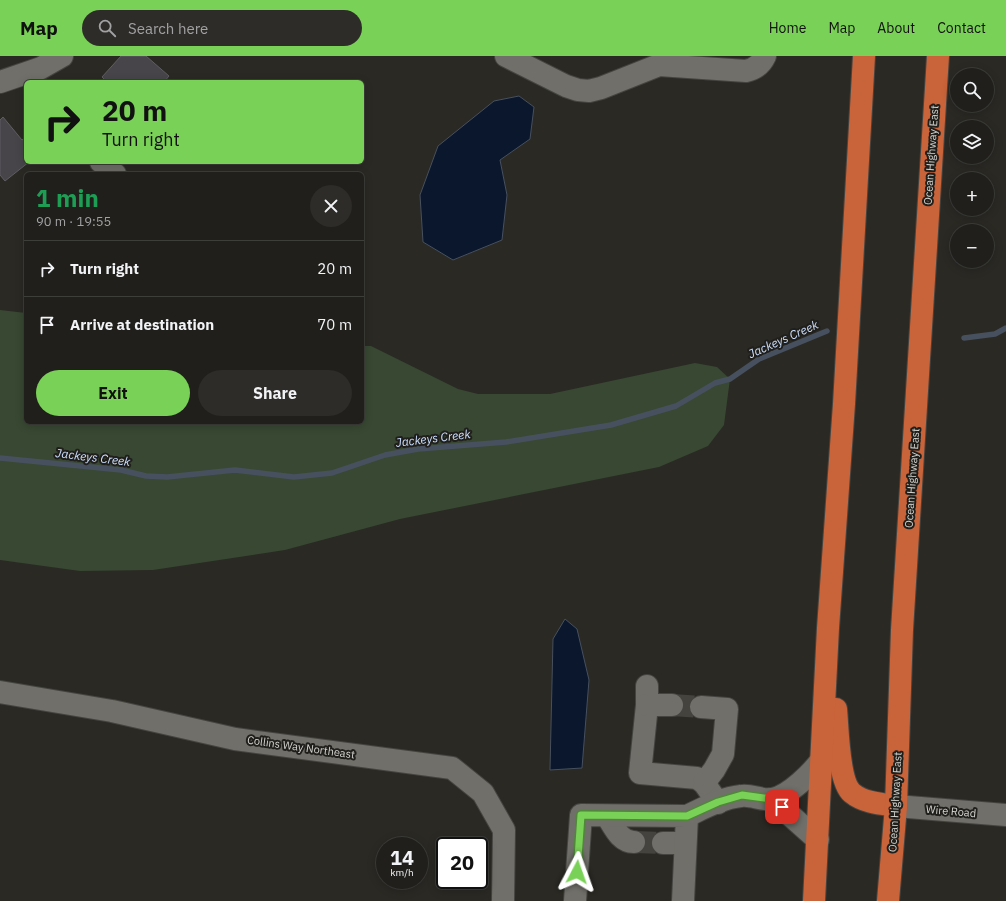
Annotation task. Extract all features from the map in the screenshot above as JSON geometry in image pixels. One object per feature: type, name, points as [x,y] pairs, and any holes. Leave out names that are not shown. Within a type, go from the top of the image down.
[{"type":"highway","points":[[814,901],[828,628],[844,404],[864,56]]},
{"type":"highway","name":"Ocean Highway East","points":[[888,901],[896,806],[903,622],[938,56]]},
{"type":"highway","points":[[828,628],[842,772],[852,793],[868,801],[896,806]]},
{"type":"street","points":[[0,82],[44,75],[62,56]]},
{"type":"street","points":[[506,56],[566,86],[589,91],[601,88],[659,65],[746,71],[754,69],[762,62],[765,56]]},
{"type":"street","points":[[103,164],[113,172]]},
{"type":"street","name":"Collins Way Northeast","points":[[0,692],[112,711],[235,738],[452,768],[483,793],[504,830],[503,901]]},
{"type":"street","points":[[672,705],[647,696],[640,773],[697,778],[704,782],[718,802]]},
{"type":"street","points":[[701,707],[727,709],[723,754],[714,770],[704,782]]},
{"type":"street","points":[[772,799],[791,789],[812,774],[822,759]]},
{"type":"street","points":[[575,901],[581,815],[687,816],[718,802],[742,795],[772,799],[818,840]]},
{"type":"street","name":"Wire Road","points":[[896,806],[1006,815]]},
{"type":"street","points":[[607,816],[620,836],[628,842],[634,842]]},
{"type":"street","points":[[683,901],[674,843],[687,816]]},
{"type":"green space","points":[[0,310],[24,313],[24,424],[364,424],[364,346],[371,346],[458,389],[478,394],[550,394],[695,363],[717,367],[730,379],[724,425],[708,446],[659,467],[400,519],[285,550],[153,570],[80,571],[0,560]]},
{"type":"water","points":[[519,96],[534,107],[530,139],[500,160],[507,195],[502,240],[453,260],[423,242],[420,195],[438,146],[494,101]]},
{"type":"water","points":[[565,619],[577,629],[589,680],[582,768],[550,770],[553,639]]},
{"type":"building","points":[[121,56],[146,56],[169,76],[166,80],[105,80],[102,77]]},
{"type":"building","points":[[3,117],[22,140],[24,138],[24,164],[26,164],[5,181],[0,175],[0,120]]},
{"type":"waterway","name":"Jackeys Creek","points":[[964,338],[995,334],[1006,328]]},
{"type":"waterway","name":"Jackeys Creek","points":[[0,458],[121,470],[146,476],[167,477],[235,470],[294,477],[332,473],[385,455],[418,449],[506,442],[611,425],[676,406],[715,383],[730,379],[759,359],[827,331]]},
{"type":"tunnel","points":[[672,705],[701,707]]},
{"type":"tunnel","points":[[634,842],[663,843]]},
{"type":"route","points":[[577,872],[581,815],[687,816],[718,802],[742,795],[772,799],[782,807]]}]
